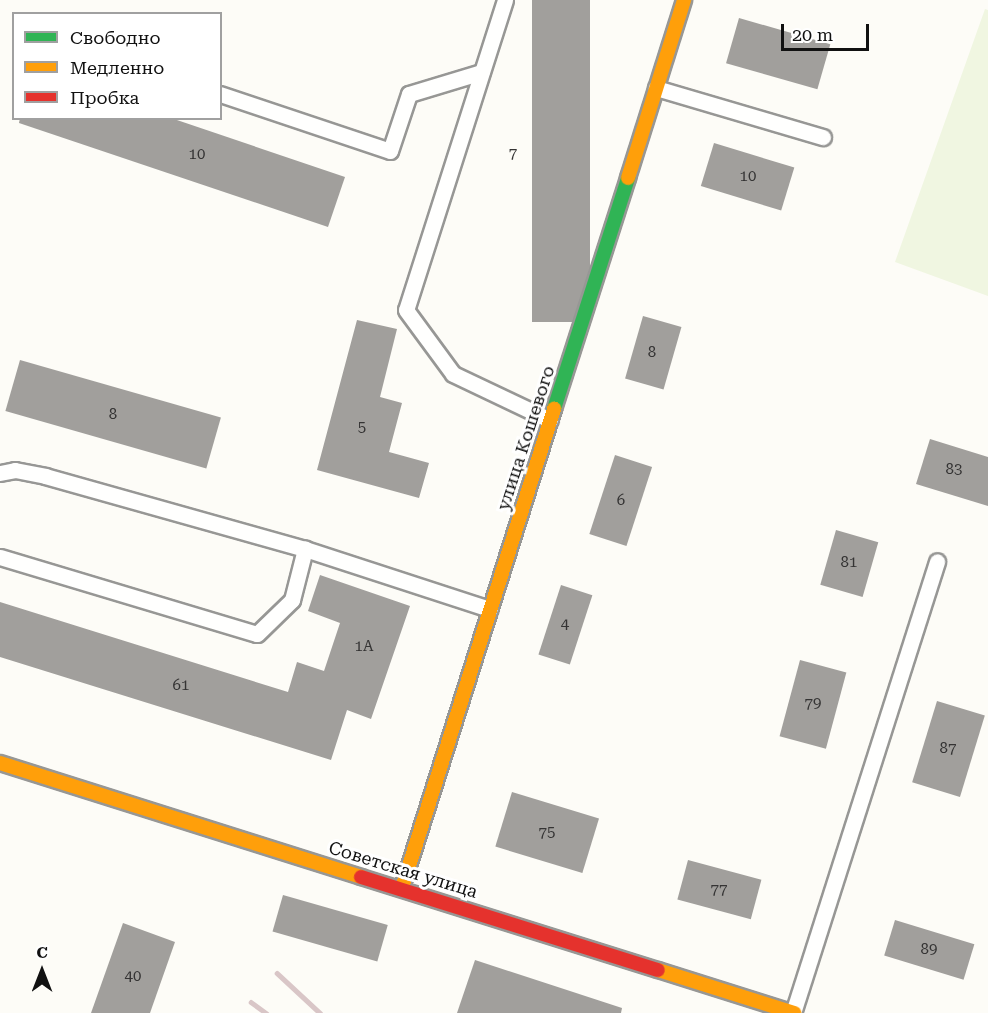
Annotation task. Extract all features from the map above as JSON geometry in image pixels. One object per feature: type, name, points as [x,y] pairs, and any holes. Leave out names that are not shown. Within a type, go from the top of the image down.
[{"type":"street","name":"улица Кошевого","points":[[402,888],[684,0]]},
{"type":"street","name":"Советская улица","points":[[0,763],[794,1013]]},
{"type":"lane","points":[[505,0],[406,310],[453,374],[550,420]]},
{"type":"lane","points":[[222,95],[390,151],[409,94],[482,72]]},
{"type":"lane","points":[[656,88],[824,137]]},
{"type":"lane","points":[[0,473],[15,470],[45,476],[305,549],[490,609]]},
{"type":"lane","points":[[0,556],[257,634],[292,600],[305,549]]},
{"type":"lane","points":[[794,1013],[937,561]]},
{"type":"green space","points":[[985,9],[988,10],[988,296],[895,262]]},
{"type":"building","points":[[532,0],[590,0],[590,322],[532,322]]},
{"type":"building","points":[[739,18],[830,44],[817,89],[726,63]]},
{"type":"building","points":[[20,120],[177,120],[345,177],[328,227],[19,123]]},
{"type":"building","points":[[714,143],[794,168],[781,211],[701,186]]},
{"type":"building","points":[[643,316],[681,327],[664,390],[625,378]]},
{"type":"building","points":[[357,320],[397,329],[380,397],[402,403],[389,452],[429,463],[419,498],[317,470]]},
{"type":"building","points":[[20,360],[221,418],[206,469],[5,411]]},
{"type":"building","points":[[930,439],[988,457],[988,506],[916,484]]},
{"type":"building","points":[[615,455],[652,467],[626,546],[589,534]]},
{"type":"building","points":[[836,530],[878,542],[863,597],[820,585]]},
{"type":"building","points":[[320,575],[410,606],[371,719],[347,710],[331,760],[0,657],[0,602],[288,692],[297,662],[324,671],[340,623],[308,611]]},
{"type":"building","points":[[561,585],[592,595],[570,665],[538,654]]},
{"type":"building","points":[[800,660],[846,672],[826,749],[780,736]]},
{"type":"building","points":[[937,701],[985,716],[960,797],[912,782]]},
{"type":"building","points":[[512,792],[599,819],[582,873],[495,847]]},
{"type":"building","points":[[688,860],[761,880],[751,919],[677,900]]},
{"type":"building","points":[[283,895],[388,925],[377,962],[273,932]]},
{"type":"building","points":[[895,920],[974,944],[964,980],[884,955]]},
{"type":"building","points":[[123,923],[175,942],[150,1013],[91,1013]]},
{"type":"building","points":[[475,960],[622,1008],[621,1013],[457,1013]]},
{"type":"railway","points":[[277,973],[320,1013]]},
{"type":"railway","points":[[251,1002],[266,1013]]},
{"type":"traffic: fast","points":[[554,409],[628,178]]},
{"type":"traffic: slow","points":[[628,178],[684,0]]},
{"type":"traffic: slow","points":[[402,888],[554,409]]},
{"type":"traffic: slow","points":[[0,763],[361,877]]},
{"type":"traffic: slow","points":[[658,970],[794,1013]]},
{"type":"traffic: jam","points":[[361,877],[658,970]]}]
